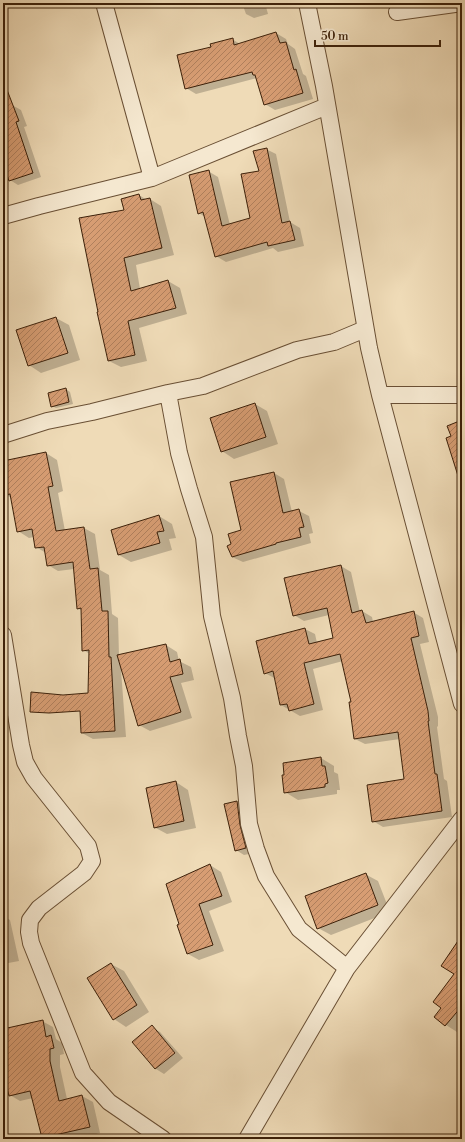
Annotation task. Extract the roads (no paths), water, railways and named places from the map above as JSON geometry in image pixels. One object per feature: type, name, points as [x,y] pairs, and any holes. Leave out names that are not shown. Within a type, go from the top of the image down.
[{"type":"street","points":[[104,3],[152,178]]},
{"type":"street","points":[[308,3],[365,329],[380,395],[462,704]]},
{"type":"street","points":[[397,12],[462,3]]},
{"type":"street","points":[[3,216],[152,178],[327,106]]},
{"type":"street","points":[[3,435],[47,421],[203,386],[297,350],[334,342],[365,329]]},
{"type":"street","points":[[168,393],[179,453],[204,537],[212,616],[232,698],[244,766],[250,824],[256,849],[266,876],[299,929],[347,968]]},
{"type":"street","points":[[380,395],[462,395]]},
{"type":"street","points":[[3,635],[25,762],[34,778],[88,846],[92,861],[84,873],[39,908],[30,920],[29,932],[31,943],[83,1073],[109,1102],[163,1139]]},
{"type":"street","points":[[247,1139],[347,968],[462,819]]}]
